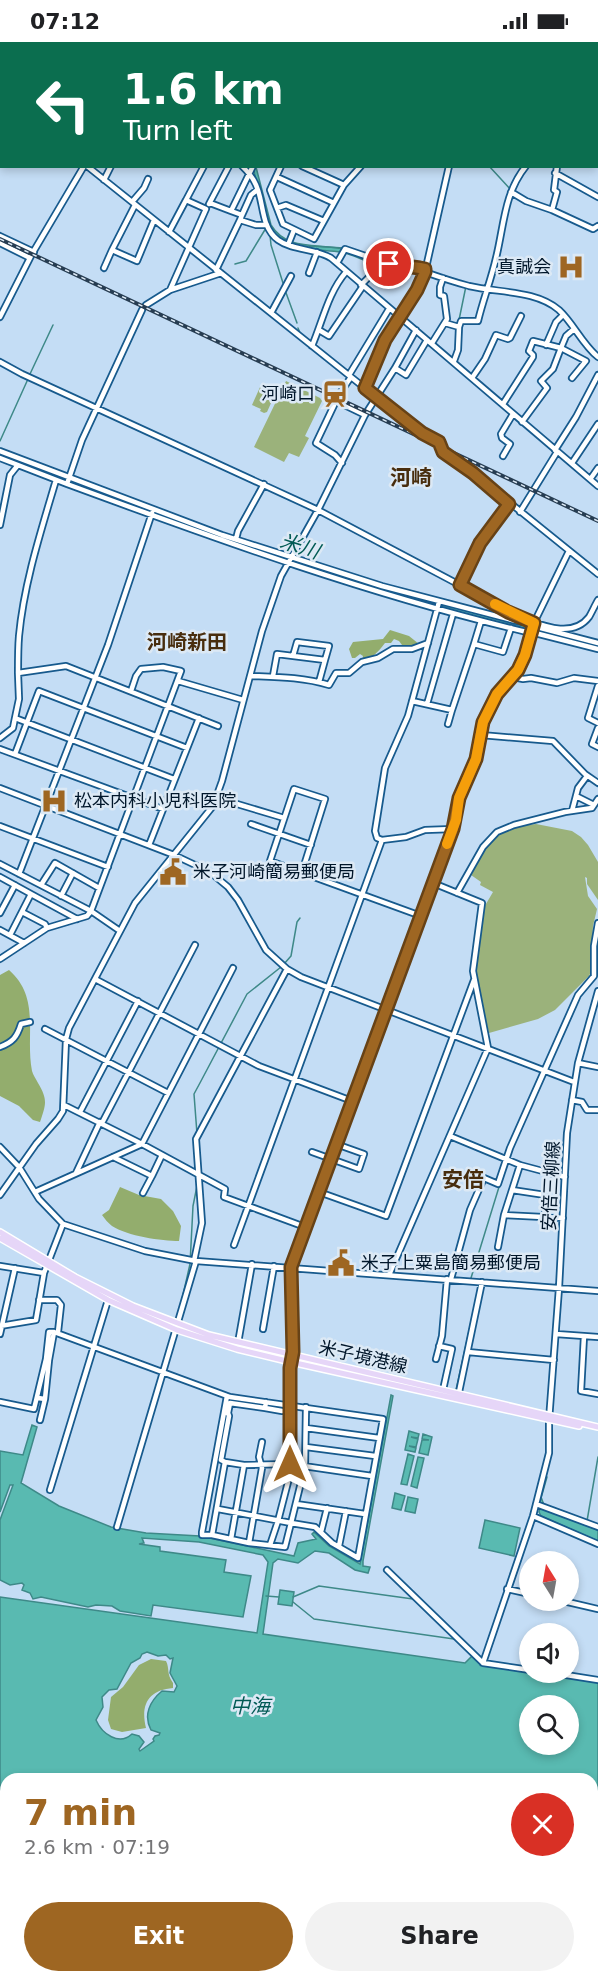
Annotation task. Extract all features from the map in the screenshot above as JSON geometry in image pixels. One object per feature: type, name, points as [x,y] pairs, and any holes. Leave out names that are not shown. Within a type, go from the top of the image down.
[{"type":"main road","name":"米子境港線","points":[[0,1232],[108,1300],[177,1327],[237,1348],[443,1390],[458,1397]]},
{"type":"main road","name":"米子境港線","points":[[0,1238],[177,1327],[394,1384],[598,1429]]},
{"type":"street","points":[[0,317],[30,258],[84,168]]},
{"type":"street","points":[[88,168],[422,433],[439,442],[443,452],[473,473],[598,574]]},
{"type":"street","points":[[104,180],[110,168]]},
{"type":"street","points":[[169,232],[203,168]]},
{"type":"street","points":[[170,290],[206,209],[228,168]]},
{"type":"street","points":[[244,168],[255,182],[267,225],[276,239],[288,245],[317,252],[336,263],[454,361],[598,486]]},
{"type":"street","points":[[231,211],[252,168]]},
{"type":"street","points":[[280,168],[270,190],[283,224],[314,239],[356,168]]},
{"type":"street","points":[[306,168],[344,186]]},
{"type":"street","points":[[365,388],[385,340],[425,271],[448,168]]},
{"type":"street","points":[[454,361],[462,321],[478,321],[495,265],[501,224],[511,192],[524,168]]},
{"type":"street","points":[[552,210],[557,192],[554,190],[556,168]]},
{"type":"street","points":[[555,173],[598,197]]},
{"type":"street","points":[[277,177],[334,203]]},
{"type":"street","points":[[104,268],[148,178]]},
{"type":"street","points":[[68,481],[96,408],[144,308],[170,290],[219,271],[251,195],[257,190]]},
{"type":"street","points":[[511,192],[526,201],[595,228]]},
{"type":"street","points":[[186,200],[206,209]]},
{"type":"street","points":[[210,203],[231,211],[256,225],[267,225]]},
{"type":"street","points":[[277,208],[286,205],[324,221]]},
{"type":"street","points":[[112,250],[137,261],[154,220]]},
{"type":"street","points":[[288,245],[294,230]]},
{"type":"street","points":[[0,236],[34,252]]},
{"type":"street","points":[[0,243],[30,258]]},
{"type":"street","points":[[336,263],[345,249],[389,266],[425,271],[486,289],[525,295],[554,307],[598,357]]},
{"type":"street","points":[[309,273],[317,252]]},
{"type":"street","points":[[319,330],[329,336],[376,266],[388,270],[389,266]]},
{"type":"street","points":[[312,346],[330,296],[346,272]]},
{"type":"street","points":[[272,313],[291,276]]},
{"type":"street","points":[[394,368],[406,375],[445,323],[447,315],[444,296],[440,295],[443,278]]},
{"type":"street","points":[[340,393],[389,309]]},
{"type":"street","points":[[546,345],[556,322],[563,315]]},
{"type":"street","points":[[472,378],[485,359],[496,335],[510,338],[521,316]]},
{"type":"street","points":[[445,323],[459,327]]},
{"type":"street","points":[[522,422],[547,387],[541,381],[553,369],[566,336],[574,329]]},
{"type":"street","points":[[0,1194],[58,1119],[64,1105],[66,1039],[69,1028],[135,903],[217,798],[243,700],[281,576],[318,510],[365,415],[417,330]]},
{"type":"street","points":[[503,404],[533,356],[528,351],[533,341],[561,348],[586,361],[572,378]]},
{"type":"street","points":[[0,362],[318,510],[524,619],[532,628],[598,649]]},
{"type":"street","points":[[520,512],[598,376]]},
{"type":"street","points":[[342,463],[335,455],[316,443],[336,401],[365,415]]},
{"type":"street","points":[[503,456],[510,444],[502,438],[501,434],[513,414]]},
{"type":"street","points":[[572,463],[598,424]]},
{"type":"street","points":[[0,451],[68,481],[152,512],[236,539],[367,588],[522,622],[524,619]]},
{"type":"street","points":[[0,458],[56,480],[68,481]]},
{"type":"street","points":[[0,525],[10,475],[18,465]]},
{"type":"street","points":[[591,478],[598,468]]},
{"type":"street","points":[[0,738],[13,728],[19,699],[19,636],[23,612],[33,563],[56,480]]},
{"type":"street","points":[[236,539],[238,531],[264,484]]},
{"type":"street","points":[[460,585],[480,543],[509,504]]},
{"type":"street","points":[[152,512],[214,538],[291,559]]},
{"type":"street","points":[[19,874],[95,678],[152,512]]},
{"type":"street","points":[[270,1545],[288,1482],[290,1464],[291,1267],[453,829],[459,798],[476,759],[483,722],[497,694],[513,677],[525,655],[532,628],[569,551]]},
{"type":"street","points":[[438,605],[453,614],[511,628],[563,630],[584,622],[598,600]]},
{"type":"street","points":[[438,605],[408,716],[385,768],[375,831],[377,838],[382,840],[406,837],[425,830],[453,829]]},
{"type":"street","points":[[423,711],[453,614]]},
{"type":"street","points":[[448,724],[481,621]]},
{"type":"street","points":[[474,644],[502,652],[511,628]]},
{"type":"street","points":[[532,628],[598,643]]},
{"type":"street","points":[[293,656],[297,642],[329,646],[319,682]]},
{"type":"street","points":[[250,676],[273,676],[329,685],[336,673],[348,673],[362,662],[378,658],[393,649],[412,649],[428,643]]},
{"type":"street","points":[[273,676],[277,654],[325,660]]},
{"type":"street","points":[[18,673],[61,666],[218,726]]},
{"type":"street","points":[[0,959],[47,928],[87,916],[91,911],[181,671],[163,667],[141,669],[131,691]]},
{"type":"street","points":[[513,677],[557,683],[574,678],[598,681]]},
{"type":"street","points":[[178,681],[243,700]]},
{"type":"street","points":[[598,686],[588,718],[598,723]]},
{"type":"street","points":[[15,754],[39,691],[186,748]]},
{"type":"street","points":[[412,701],[453,710]]},
{"type":"street","points":[[15,718],[174,779]]},
{"type":"street","points":[[149,845],[198,718]]},
{"type":"street","points":[[598,728],[592,744],[598,747]]},
{"type":"street","points":[[481,735],[553,741],[587,776],[598,783]]},
{"type":"street","points":[[0,749],[163,809]]},
{"type":"street","points":[[572,811],[578,788],[587,776]]},
{"type":"street","points":[[0,788],[149,845],[210,872],[228,887],[238,900],[266,950],[287,969],[574,1082]]},
{"type":"street","points":[[302,872],[325,799],[294,789],[270,861],[421,916]]},
{"type":"street","points":[[576,796],[594,805]]},
{"type":"street","points":[[217,798],[284,818]]},
{"type":"street","points":[[457,892],[493,835],[514,825],[592,808],[598,799]]},
{"type":"street","points":[[251,824],[311,845]]},
{"type":"street","points":[[0,826],[108,867]]},
{"type":"street","points":[[234,1245],[382,840]]},
{"type":"street","points":[[41,885],[55,863],[99,888]]},
{"type":"street","points":[[0,871],[1,865],[91,911],[120,931]]},
{"type":"street","points":[[61,896],[73,873]]},
{"type":"street","points":[[0,877],[78,919]]},
{"type":"street","points":[[389,1275],[488,1048],[474,980],[474,962],[482,903],[433,883]]},
{"type":"street","points":[[0,912],[15,885]]},
{"type":"street","points":[[10,935],[31,894]]},
{"type":"street","points":[[22,912],[45,924],[47,928]]},
{"type":"street","points":[[436,1359],[449,1279],[470,1210],[484,1178],[498,1184],[506,1160],[579,992],[596,977],[594,946],[598,925]]},
{"type":"street","points":[[0,930],[24,943]]},
{"type":"street","points":[[76,1173],[195,945]]},
{"type":"street","points":[[35,1192],[142,1144],[233,968]]},
{"type":"street","points":[[117,1527],[195,1261],[202,1223],[196,1139],[287,969]]},
{"type":"street","points":[[95,979],[259,1066],[352,1101]]},
{"type":"street","points":[[319,1192],[386,1216],[474,980]]},
{"type":"street","name":"安倍三柳線","points":[[483,1663],[536,1504],[549,1453],[549,1418],[572,1100],[578,1064],[598,991]]},
{"type":"street","points":[[80,1112],[138,1001]]},
{"type":"street","points":[[0,1047],[15,1039],[21,1024],[30,1022]]},
{"type":"street","points":[[45,1029],[168,1093]]},
{"type":"street","points":[[578,1064],[598,1067]]},
{"type":"street","points":[[572,1100],[582,1102],[587,1110],[598,1110]]},
{"type":"street","points":[[64,1105],[225,1189],[224,1197],[305,1227]]},
{"type":"street","points":[[450,1136],[520,1165],[565,1177]]},
{"type":"street","points":[[312,1152],[359,1169],[364,1154],[336,1144]]},
{"type":"street","points":[[0,1147],[19,1167],[39,1200],[63,1224],[145,1251],[195,1261],[598,1291]]},
{"type":"street","points":[[143,1193],[162,1155]]},
{"type":"street","points":[[113,1156],[152,1176]]},
{"type":"street","points":[[498,1247],[504,1215],[520,1165]]},
{"type":"street","points":[[512,1190],[545,1195],[545,1217]]},
{"type":"street","points":[[504,1215],[563,1218]]},
{"type":"street","points":[[1,1326],[35,1321],[44,1273],[63,1224]]},
{"type":"street","points":[[238,1343],[252,1264]]},
{"type":"street","points":[[0,1266],[44,1273]]},
{"type":"street","points":[[263,1329],[274,1266]]},
{"type":"street","points":[[0,1334],[15,1268]]},
{"type":"street","points":[[458,1397],[482,1282]]},
{"type":"street","points":[[39,1300],[57,1300],[61,1305],[56,1332]]},
{"type":"street","points":[[50,1490],[108,1300]]},
{"type":"street","points":[[40,1420],[45,1399],[49,1332],[56,1332],[95,1346],[227,1396],[282,1411]]},
{"type":"street","points":[[556,1334],[598,1337]]},
{"type":"street","points":[[584,1336],[581,1391],[598,1394]]},
{"type":"street","points":[[439,1346],[452,1349],[443,1390]]},
{"type":"street","points":[[468,1352],[554,1360]]},
{"type":"street","points":[[0,1402],[34,1409],[48,1359]]},
{"type":"street","points":[[393,1393],[394,1384]]},
{"type":"street","points":[[227,1396],[202,1534],[249,1543],[285,1547],[305,1466],[306,1407]]},
{"type":"street","points":[[38,1398],[45,1399]]},
{"type":"street","points":[[218,1509],[315,1527],[332,1543],[358,1558],[382,1419],[290,1405],[230,1403],[221,1461],[244,1465],[290,1464],[372,1476]]},
{"type":"street","points":[[306,1428],[379,1438]]},
{"type":"street","points":[[249,1543],[262,1464],[259,1457],[262,1442]]},
{"type":"street","points":[[306,1447],[375,1456]]},
{"type":"street","points":[[212,1535],[225,1462]]},
{"type":"street","points":[[231,1539],[244,1465]]},
{"type":"street","points":[[296,1504],[365,1514]]},
{"type":"street","points":[[536,1504],[598,1527]]},
{"type":"street","points":[[321,1532],[327,1508]]},
{"type":"street","points":[[339,1546],[346,1511]]},
{"type":"street","points":[[532,1516],[598,1544]]},
{"type":"street","points":[[387,1569],[483,1663],[519,1668]]},
{"type":"street","points":[[507,1589],[519,1592]]},
{"type":"street","points":[[579,1605],[598,1609]]},
{"type":"street","points":[[579,1677],[598,1680]]},
{"type":"shaded area","points":[[286,381],[322,401],[305,436],[309,438],[299,457],[289,453],[284,462],[254,447]]},
{"type":"shaded area","points":[[261,385],[276,392],[267,412],[264,413],[252,405]]},
{"type":"shaded area","points":[[390,630],[409,636],[419,644],[413,647],[402,645],[394,639],[391,643],[385,643],[366,660],[362,661],[363,656],[360,654],[352,658],[349,649],[353,642],[383,639]]},
{"type":"shaded area","points":[[536,824],[572,831],[588,845],[598,862],[598,900],[585,877],[588,896],[597,909],[593,926],[591,972],[555,1010],[538,1019],[489,1033],[475,972],[483,909],[493,892],[480,885],[481,882],[471,875],[482,853],[495,838],[512,829]]},
{"type":"shaded area","points":[[9,970],[19,981],[28,1005],[32,1071],[45,1098],[40,1122],[33,1120],[19,1106],[0,1096],[0,975]]},
{"type":"shaded area","points":[[120,1187],[139,1195],[161,1199],[173,1211],[181,1226],[179,1241],[135,1235],[118,1230],[109,1224],[102,1215],[109,1210]]},
{"type":"shaded area","points":[[151,1659],[166,1661],[173,1688],[158,1692],[148,1700],[144,1712],[146,1728],[122,1732],[111,1729],[108,1720],[111,1697],[123,1687],[139,1665]]},
{"type":"water","points":[[253,168],[256,168],[271,225],[286,240],[347,250],[382,263],[423,270],[428,274],[384,267],[347,253],[289,245],[271,231],[261,203]]},
{"type":"water","points":[[483,290],[515,293],[532,299],[521,296]]},
{"type":"water","name":"中海","points":[[391,1395],[393,1396],[363,1561],[363,1566],[370,1567],[368,1573],[355,1570],[329,1553],[315,1551],[298,1563],[278,1559],[273,1563],[263,1634],[465,1663],[472,1656],[482,1665],[519,1670],[519,1683],[579,1683],[579,1679],[598,1682],[598,1773],[0,1773],[0,1597],[257,1633],[268,1562],[263,1555],[199,1542],[142,1538],[144,1543],[139,1544],[160,1547],[160,1551],[226,1560],[224,1572],[251,1576],[243,1617],[153,1605],[151,1616],[120,1611],[112,1606],[88,1607],[41,1597],[33,1599],[30,1593],[22,1590],[24,1585],[22,1583],[10,1585],[0,1580],[0,1520],[13,1485],[10,1485],[0,1512],[0,1451],[23,1455],[32,1425],[37,1427],[21,1483],[59,1506],[111,1527],[146,1533],[200,1536],[294,1556],[298,1543],[316,1539],[312,1534],[314,1532],[329,1546],[360,1564]],"holes":[[[147,1652],[158,1656],[166,1655],[170,1659],[173,1658],[170,1673],[177,1686],[174,1692],[162,1691],[151,1704],[148,1714],[149,1724],[151,1730],[160,1733],[155,1736],[154,1741],[140,1751],[144,1742],[139,1736],[132,1734],[116,1739],[102,1730],[96,1720],[103,1707],[102,1697],[109,1690],[117,1689],[131,1663],[140,1658],[142,1654]]]},
{"type":"water","points":[[409,1431],[419,1434],[418,1438],[411,1437],[418,1439],[416,1447],[409,1446],[416,1448],[415,1452],[405,1450]]},
{"type":"water","points":[[423,1434],[432,1437],[428,1455],[419,1453],[422,1440],[429,1440],[422,1439]]},
{"type":"water","points":[[408,1454],[414,1456],[407,1485],[401,1484]]},
{"type":"water","points":[[418,1457],[424,1458],[417,1488],[411,1486]]},
{"type":"water","points":[[395,1493],[405,1496],[401,1510],[392,1508]]},
{"type":"water","points":[[408,1497],[418,1499],[415,1513],[405,1511]]},
{"type":"water","points":[[541,1497],[544,1505],[598,1530],[598,1541],[541,1516],[539,1512]]},
{"type":"water","points":[[485,1520],[520,1528],[514,1556],[479,1548]]},
{"type":"water","points":[[280,1590],[294,1592],[292,1606],[278,1604]]},
{"type":"waterway","points":[[491,168],[511,190]]},
{"type":"waterway","points":[[531,200],[540,203]]},
{"type":"waterway","points":[[235,264],[246,261],[266,228]]},
{"type":"waterway","points":[[270,235],[283,283]]},
{"type":"waterway","points":[[309,248],[310,246],[344,248]]},
{"type":"waterway","points":[[459,320],[466,286]]},
{"type":"waterway","points":[[285,290],[297,323]]},
{"type":"waterway","points":[[30,374],[53,325]]},
{"type":"waterway","points":[[298,328],[300,333]]},
{"type":"waterway","points":[[0,441],[28,379]]},
{"type":"waterway","name":"米川","points":[[0,454],[190,526]]},
{"type":"waterway","name":"米川","points":[[217,536],[247,545]]},
{"type":"waterway","name":"米川","points":[[343,576],[449,608],[564,636]]},
{"type":"waterway","points":[[284,964],[291,956],[297,922],[300,918]]},
{"type":"waterway","points":[[197,1134],[194,1094],[247,994],[281,967]]},
{"type":"waterway","points":[[180,1308],[190,1264],[193,1206],[197,1186]]},
{"type":"waterway","points":[[471,1278],[499,1187]]},
{"type":"waterway","points":[[456,1390],[479,1286],[477,1284]]},
{"type":"waterway","points":[[587,1521],[598,1457]]},
{"type":"waterway","points":[[541,1498],[547,1477]]},
{"type":"waterway","points":[[293,1597],[319,1586],[413,1599]]},
{"type":"waterway","points":[[266,1596],[279,1597]]},
{"type":"waterway","points":[[293,1602],[314,1619],[454,1639]]},
{"type":"railway","points":[[0,239],[598,521]]},
{"type":"slow traffic","points":[[447,844],[456,820],[459,798],[465,789],[476,759],[483,722],[497,694],[518,670],[534,623],[495,604]]},
{"type":"place","name":"真誠会","points":[[571,267]]},
{"type":"place","name":"河崎口","points":[[335,394]]},
{"type":"place","name":"松本内科小児科医院","points":[[54,801]]},
{"type":"place","name":"米子河崎簡易郵便局","points":[[173,872]]},
{"type":"place","name":"米子上粟島簡易郵便局","points":[[341,1263]]},
{"type":"district","name":"河崎","points":[[411,478]]},
{"type":"district","name":"河崎新田","points":[[187,642]]},
{"type":"district","name":"安倍","points":[[463,1180]]},
{"type":"route","points":[[290,1464],[290,1368],[293,1352],[291,1267],[453,829],[459,798],[465,789],[476,759],[483,722],[497,694],[518,670],[534,623],[508,612],[460,585],[480,543],[509,504],[473,473],[443,452],[439,442],[422,433],[365,388],[389,331],[417,290],[425,272],[425,269],[389,264]]}]
